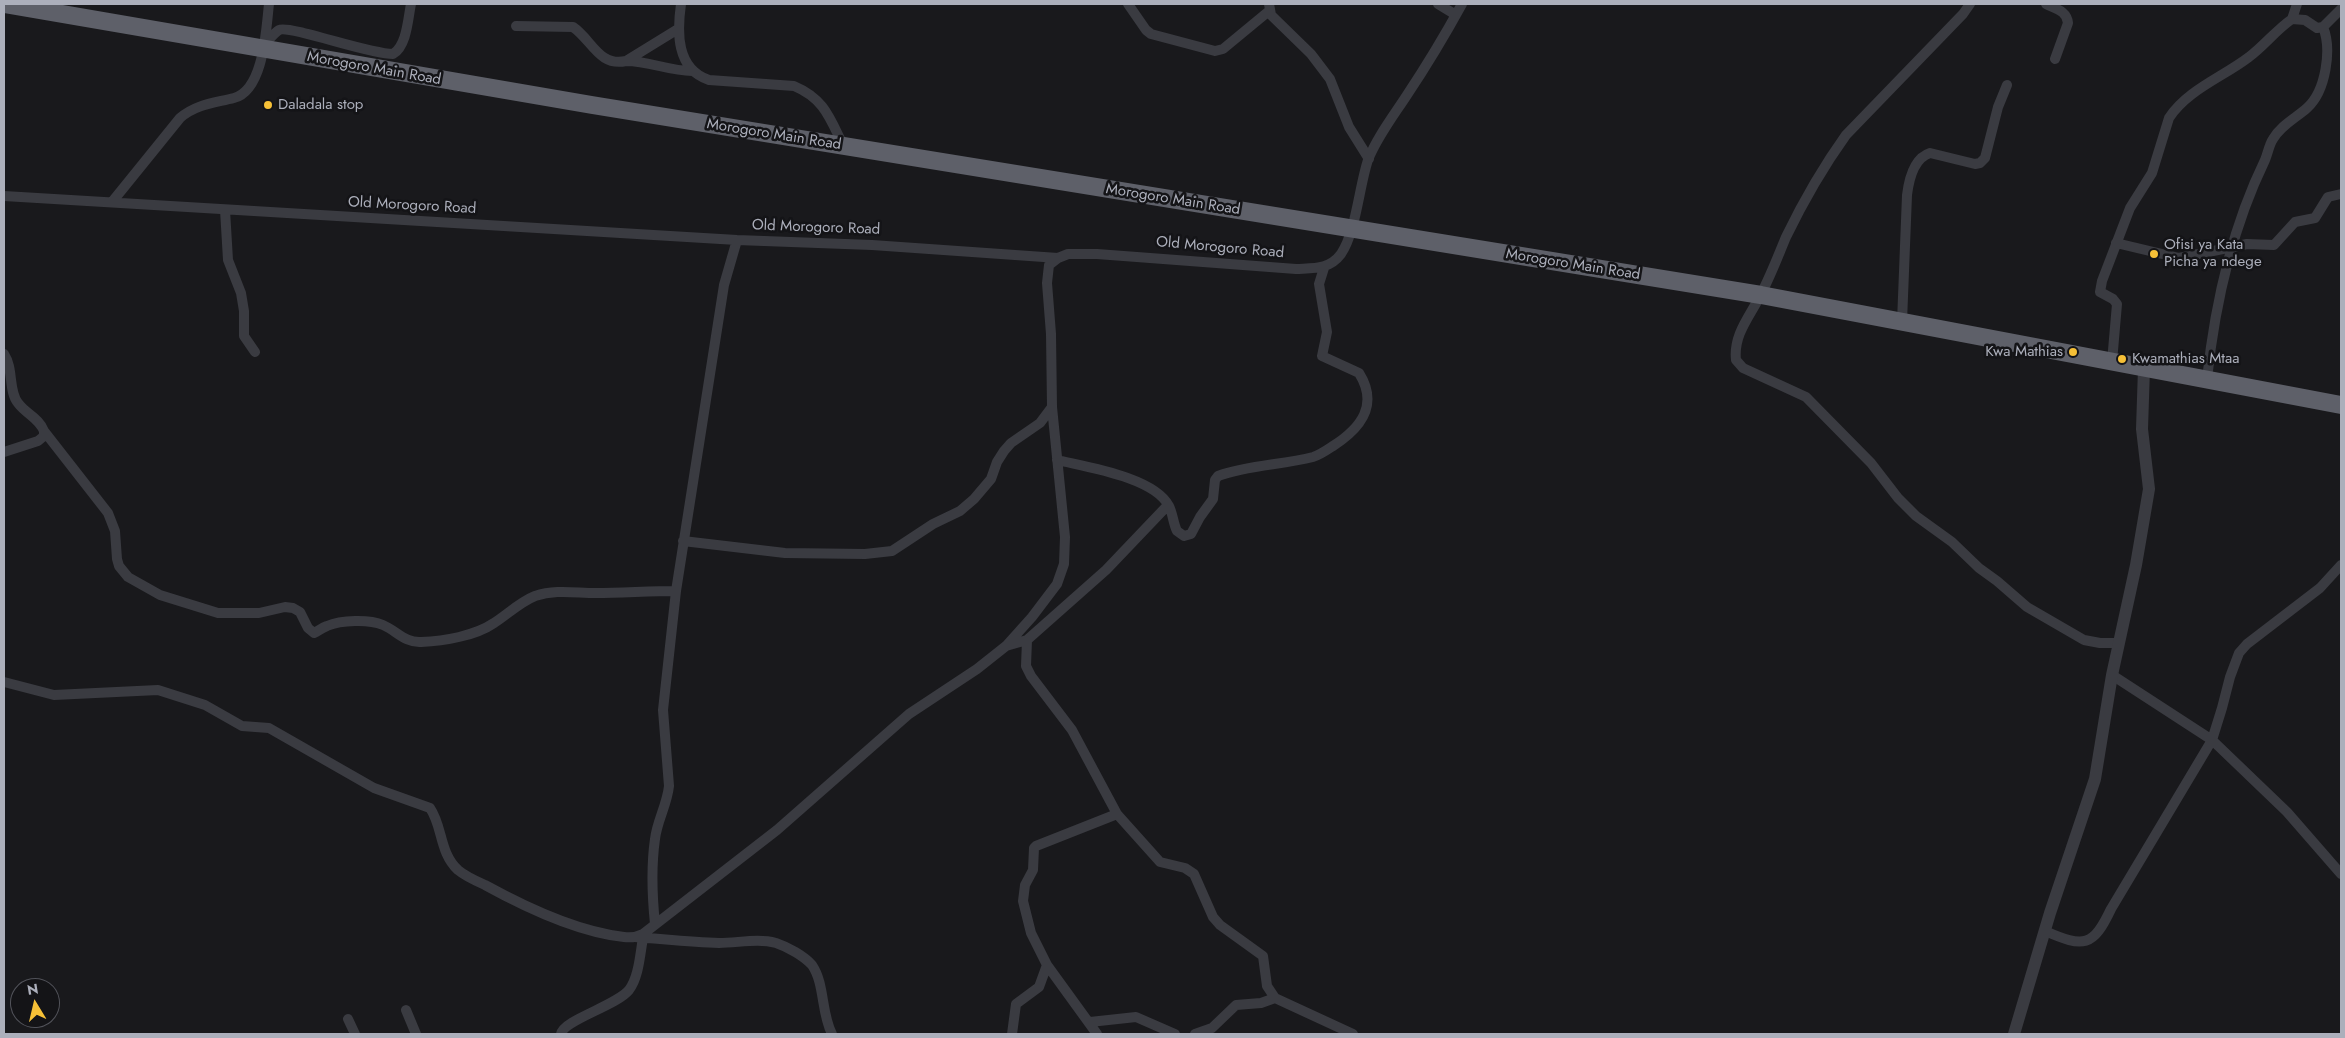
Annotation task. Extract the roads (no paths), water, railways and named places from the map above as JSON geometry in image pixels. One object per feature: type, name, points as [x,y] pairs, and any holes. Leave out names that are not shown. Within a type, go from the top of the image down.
[{"type":"highway","name":"Morogoro Main Road","points":[[4,4],[844,147],[1761,295],[2341,405]]},
{"type":"street","points":[[112,202],[189,111],[200,106],[244,95],[250,88],[264,47],[269,4]]},
{"type":"street","points":[[264,47],[278,31],[294,30],[347,46],[393,54],[402,43],[411,4]]},
{"type":"street","points":[[681,4],[678,29],[682,51],[692,71],[697,76],[709,80],[794,86],[807,91],[819,100],[844,147]]},
{"type":"street","points":[[1128,4],[1146,30],[1151,34],[1215,51],[1223,48],[1269,7],[1311,54],[1330,79],[1349,127],[1369,159]]},
{"type":"street","points":[[1438,4],[1456,15]]},
{"type":"street","points":[[1057,460],[1137,482],[1157,493],[1168,505],[1177,531],[1182,536],[1188,536],[1213,499],[1215,480],[1218,476],[1320,454],[1347,437],[1364,417],[1367,406],[1367,393],[1364,381],[1359,373],[1322,356],[1327,332],[1320,284],[1324,268],[1332,264],[1341,254],[1351,229],[1369,159],[1388,124],[1440,46],[1462,4]]},
{"type":"street","points":[[1970,4],[1963,14],[1846,135],[1807,197],[1761,295],[1744,322],[1736,346],[1736,360],[1743,368],[1806,397],[1864,456],[1912,511],[1952,542],[1979,568],[2004,586],[2027,607],[2084,640],[2100,643],[2119,643]]},
{"type":"street","points":[[2046,4],[2065,13],[2068,17],[2068,23],[2055,59]]},
{"type":"street","points":[[2112,362],[2116,304],[2113,298],[2102,294],[2100,290],[2130,208],[2152,173],[2169,118],[2173,111],[2209,82],[2248,58],[2292,19],[2298,4]]},
{"type":"street","points":[[2292,19],[2305,20],[2314,28],[2322,26],[2341,10]]},
{"type":"street","points":[[516,26],[568,26],[578,31],[604,58],[612,61],[642,61],[681,71],[692,71]]},
{"type":"street","points":[[2207,379],[2212,324],[2230,247],[2248,196],[2273,139],[2281,129],[2314,101],[2322,84],[2326,36],[2322,26]]},
{"type":"street","points":[[626,61],[678,29]]},
{"type":"street","points":[[1902,322],[1906,195],[1910,177],[1917,163],[1925,154],[1930,152],[1975,164],[1985,158],[1998,106],[2008,85]]},
{"type":"street","points":[[2116,243],[2179,258],[2247,244],[2274,245],[2295,222],[2315,218],[2328,197],[2341,194]]},
{"type":"street","name":"Old Morogoro Road","points":[[4,196],[736,240],[872,245],[1058,258],[1068,254],[1096,254],[1296,269],[1324,268]]},
{"type":"street","points":[[225,210],[228,260],[241,293],[244,311],[244,336],[255,352]]},
{"type":"street","points":[[654,924],[652,886],[655,837],[668,799],[669,786],[663,710],[676,591],[724,285],[736,240]]},
{"type":"street","points":[[561,1034],[566,1025],[595,1012],[628,991],[634,982],[639,938],[654,924],[778,830],[909,714],[977,669],[1006,646],[1045,601],[1057,584],[1062,572],[1065,537],[1052,407],[1051,334],[1047,283],[1050,265],[1058,258]]},
{"type":"street","points":[[4,354],[10,366],[8,383],[17,402],[37,420],[108,513],[114,531],[119,566],[128,577],[160,595],[206,611],[218,613],[259,613],[289,607],[300,612],[308,628],[314,633],[328,625],[366,623],[382,625],[411,642],[424,642],[480,630],[493,624],[524,601],[546,593],[676,591]]},
{"type":"street","points":[[2014,1034],[2045,931],[2095,779],[2112,675],[2136,565],[2149,489],[2142,429],[2144,368]]},
{"type":"street","points":[[683,541],[785,553],[865,554],[892,550],[933,524],[960,511],[974,499],[991,479],[997,462],[1004,451],[1011,443],[1040,423],[1052,407]]},
{"type":"street","points":[[4,452],[38,441],[44,436],[44,431]]},
{"type":"street","points":[[1006,646],[1027,640],[1106,570],[1168,505]]},
{"type":"street","points":[[2045,931],[2068,940],[2080,941],[2092,939],[2101,931],[2111,909],[2212,740],[2239,653],[2247,644],[2320,588],[2341,565]]},
{"type":"street","points":[[1027,640],[1026,666],[1031,676],[1072,730],[1117,814],[1160,862],[1185,868],[1194,874],[1214,917],[1220,925],[1263,956],[1267,986],[1275,998],[1353,1034]]},
{"type":"street","points":[[2112,675],[2212,740],[2286,812],[2341,874]]},
{"type":"street","points":[[4,682],[54,694],[158,690],[205,706],[242,726],[269,728],[374,788],[430,808],[435,816],[439,835],[448,857],[459,871],[502,894],[558,919],[624,937],[720,943],[746,941],[776,943],[794,951],[811,964],[818,976],[824,1015],[832,1034]]},
{"type":"street","points":[[1097,1034],[1047,965],[1031,933],[1023,901],[1025,885],[1033,870],[1034,848],[1117,814]]},
{"type":"street","points":[[1012,1034],[1016,1004],[1039,987],[1047,965]]},
{"type":"street","points":[[1195,1034],[1212,1028],[1236,1005],[1260,1003],[1275,998]]},
{"type":"street","points":[[406,1010],[416,1034]]},
{"type":"street","points":[[1090,1022],[1136,1017],[1175,1034]]},
{"type":"street","points":[[348,1019],[355,1034]]},
{"type":"place","name":"Daladala stop","points":[[268,105]]},
{"type":"place","name":"Ofisi ya Kata Picha ya ndege","points":[[2154,254]]},
{"type":"place","name":"Kwa Mathias","points":[[2073,352]]},
{"type":"place","name":"Kwamathias Mtaa","points":[[2122,359]]}]
